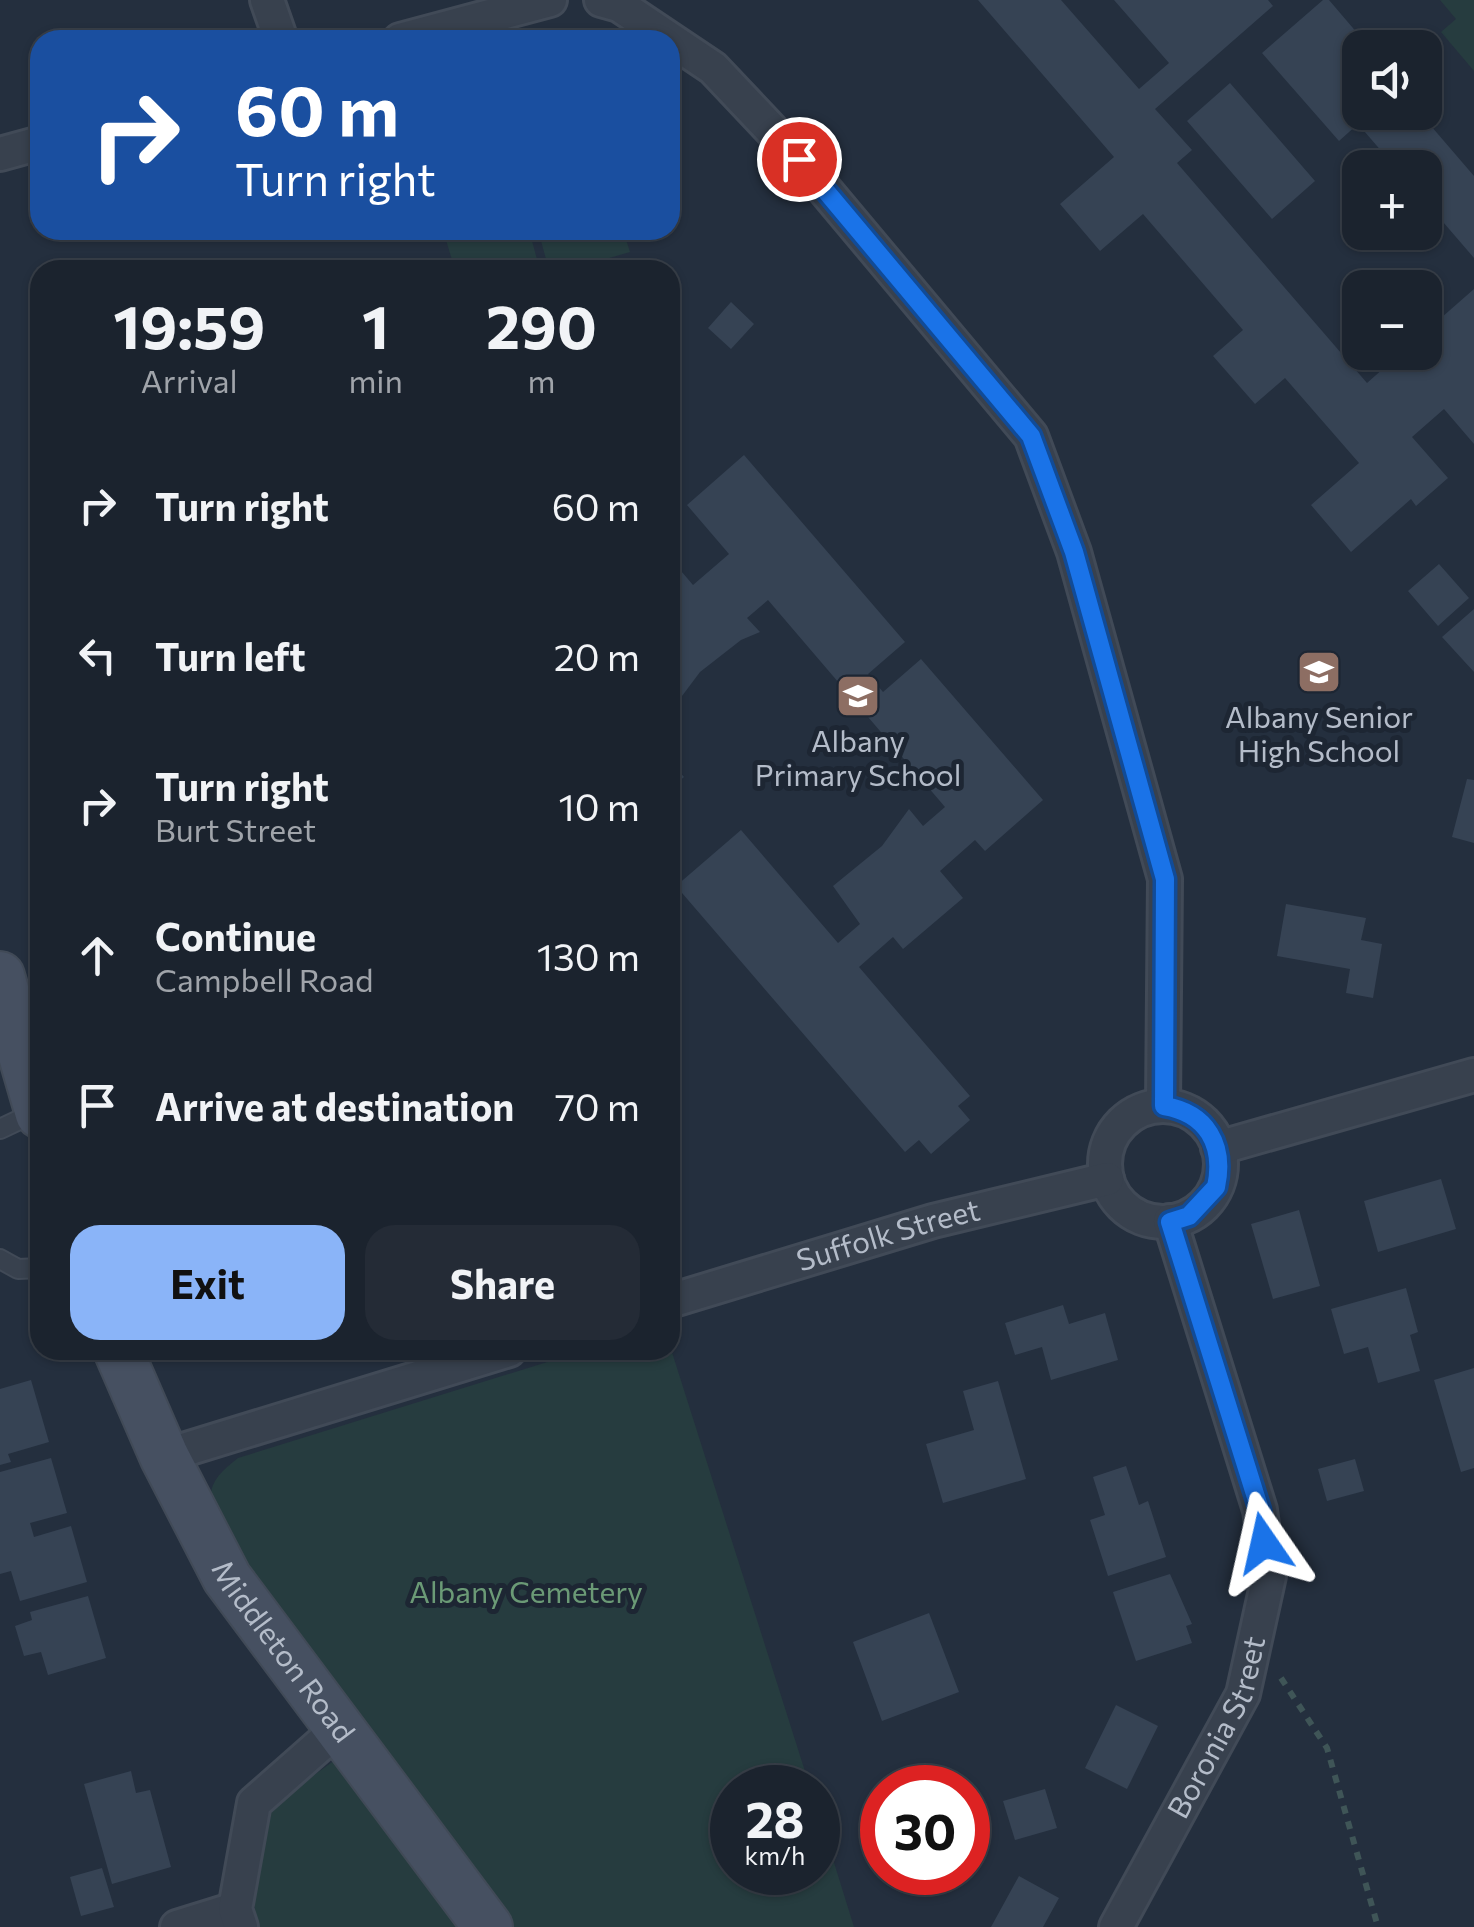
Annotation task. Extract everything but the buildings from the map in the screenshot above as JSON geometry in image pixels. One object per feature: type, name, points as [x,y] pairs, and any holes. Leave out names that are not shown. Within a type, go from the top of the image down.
[{"type":"main road","points":[[0,976],[30,1081]]},
{"type":"main road","name":"Middleton Road","points":[[122,1360],[164,1456],[227,1578],[488,1927]]},
{"type":"street","points":[[267,0],[278,30]]},
{"type":"street","points":[[438,30],[550,0]]},
{"type":"street","points":[[601,0],[620,5],[657,30]]},
{"type":"street","points":[[680,46],[713,68],[799,159],[1031,436],[1074,552],[1165,879],[1164,1106]]},
{"type":"street","points":[[0,154],[30,146]]},
{"type":"street","points":[[1218,1148],[1474,1075]]},
{"type":"street","points":[[1164,1106],[1198,1118],[1218,1148],[1216,1187],[1189,1216],[1170,1222],[1153,1221],[1124,1207],[1107,1179],[1108,1144],[1117,1128],[1146,1108],[1164,1106]]},
{"type":"street","name":"Suffolk Street","points":[[680,1298],[933,1221],[1107,1179]]},
{"type":"street","name":"Boronia Street","points":[[1116,1927],[1243,1694],[1269,1576],[1260,1510],[1170,1222]]},
{"type":"street","points":[[164,1456],[477,1360]]},
{"type":"street","points":[[177,1927],[238,1918],[254,1803],[338,1728]]},
{"type":"lane","points":[[0,1129],[30,1116]]},
{"type":"lane","points":[[0,1258],[18,1269],[30,1268]]},
{"type":"path","points":[[1255,1640],[1327,1748],[1378,1927]]},
{"type":"green space","points":[[1440,0],[1474,0],[1474,71],[1442,33],[1456,19]]},
{"type":"green space","points":[[446,240],[532,240],[537,260],[452,260]]},
{"type":"green space","points":[[541,240],[626,240],[630,252],[602,260],[546,260]]},
{"type":"green space","name":"Albany Cemetery","points":[[554,1360],[674,1360],[803,1765],[710,1765],[710,1895],[840,1895],[840,1882],[854,1927],[256,1927],[255,1858],[266,1820],[299,1786],[369,1737],[276,1618],[230,1548],[216,1518],[211,1494],[225,1469],[238,1458]]},
{"type":"place","name":"Albany Senior High School","points":[[1319,672]]},
{"type":"place","name":"Albany Primary School","points":[[858,696]]},
{"type":"route","points":[[799,159],[1031,436],[1074,552],[1165,879],[1164,1106],[1182,1109],[1198,1118],[1218,1148],[1220,1168],[1216,1187],[1189,1216],[1170,1222],[1260,1510],[1264,1543]]}]
